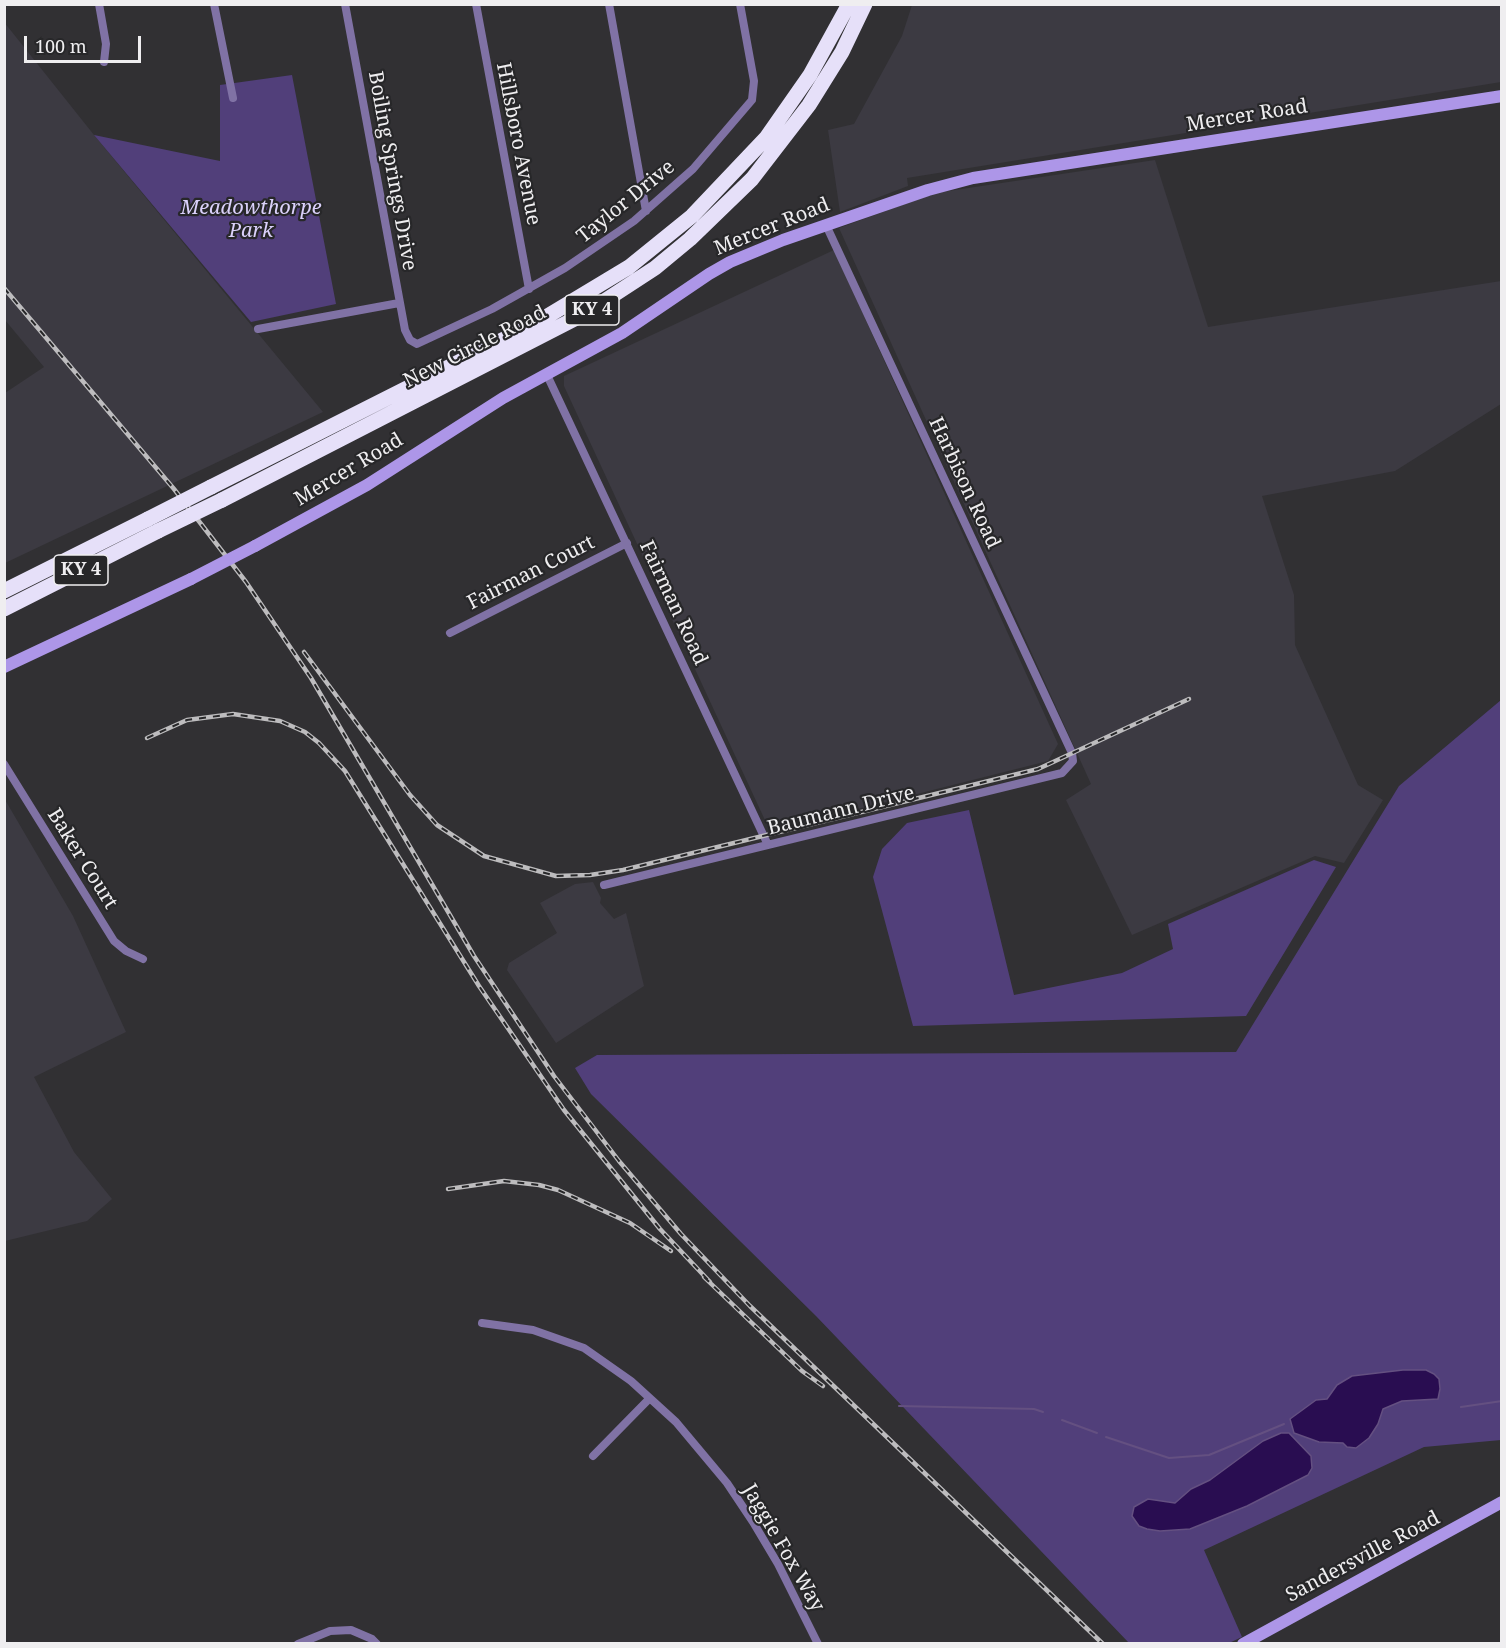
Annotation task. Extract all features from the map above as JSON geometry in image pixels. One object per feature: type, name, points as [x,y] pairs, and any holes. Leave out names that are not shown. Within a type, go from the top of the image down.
[{"type":"highway","name":"New Circle Road","points":[[4,591],[536,323],[608,282],[692,216],[766,138],[810,75],[849,4]]},
{"type":"highway","name":"New Circle Road","points":[[4,609],[586,314],[655,268],[723,209],[778,147],[809,105],[837,61],[865,4]]},
{"type":"street","points":[[99,4],[106,44],[104,62]]},
{"type":"street","points":[[214,4],[233,98]]},
{"type":"street","name":"Boiling Springs Drive","points":[[345,4],[399,303],[405,330],[412,342]]},
{"type":"street","name":"Hillsboro Avenue","points":[[476,4],[529,289]]},
{"type":"street","points":[[609,4],[646,211]]},
{"type":"street","name":"Taylor Drive","points":[[412,342],[417,344],[426,342],[529,289],[603,244],[646,211],[693,169],[752,100],[754,81],[740,4]]},
{"type":"street","name":"Mercer Road","points":[[4,667],[191,579],[367,485],[474,414],[622,333],[730,262],[826,225],[928,190],[973,178],[1502,96]]},
{"type":"street","name":"Harbison Road","points":[[826,225],[1072,753]]},
{"type":"street","points":[[258,329],[399,303]]},
{"type":"street","name":"Fairman Road","points":[[547,375],[768,845]]},
{"type":"street","name":"Fairman Court","points":[[450,633],[627,543]]},
{"type":"street","name":"Baumann Drive","points":[[604,885],[1062,773],[1070,767],[1072,753]]},
{"type":"street","name":"Baker Court","points":[[4,764],[114,941],[126,951],[143,959]]},
{"type":"street","name":"Jaggie Fox Way","points":[[482,1323],[533,1329],[567,1341],[615,1368],[649,1399],[695,1443],[740,1502],[778,1564],[818,1644]]},
{"type":"street","points":[[593,1456],[649,1399]]},
{"type":"street","name":"Sandersville Road","points":[[1243,1644],[1502,1502]]},
{"type":"street","points":[[298,1644],[330,1631],[351,1630],[372,1638],[377,1644]]},
{"type":"shaded area","points":[[912,5],[1501,5],[1501,82],[907,178],[908,186],[840,212],[828,130],[854,124],[902,36]]},
{"type":"shaded area","points":[[4,22],[94,135],[323,412],[5,563],[5,393],[44,367],[5,320]]},
{"type":"shaded area","points":[[1155,160],[1208,327],[1501,281],[1501,404],[1395,471],[1262,496],[1294,595],[1295,645],[1358,785],[1383,800],[1344,863],[1315,856],[1132,935],[1066,800],[1091,784],[839,228],[935,193]]},
{"type":"shaded area","points":[[834,250],[1058,744],[1048,761],[770,831],[564,386],[564,376]]},
{"type":"shaded area","points":[[4,798],[73,916],[126,1032],[34,1077],[74,1152],[112,1199],[87,1221],[5,1241]]},
{"type":"shaded area","points":[[593,882],[601,898],[600,903],[614,919],[626,913],[644,986],[556,1043],[507,970],[509,963],[557,933],[540,903],[575,884]]},
{"type":"shaded area","points":[[1403,1370],[1426,1370],[1434,1374],[1439,1379],[1438,1399],[1402,1401],[1383,1409],[1378,1424],[1369,1438],[1356,1448],[1347,1447],[1343,1443],[1319,1442],[1294,1433],[1290,1419],[1316,1400],[1327,1399],[1337,1385],[1352,1376]]},
{"type":"shaded area","points":[[1281,1433],[1289,1433],[1311,1456],[1312,1468],[1308,1475],[1247,1506],[1190,1529],[1160,1531],[1147,1529],[1139,1526],[1132,1516],[1134,1507],[1148,1499],[1175,1503],[1191,1489],[1210,1480],[1263,1441]]},
{"type":"green space","name":"Meadowthorpe Park","points":[[292,75],[336,304],[251,322],[94,135],[220,161],[220,85]]},
{"type":"green space","points":[[1501,700],[1501,1440],[1424,1447],[1204,1550],[1242,1637],[1229,1643],[1129,1643],[816,1316],[591,1094],[575,1068],[597,1055],[1236,1052],[1399,786]]},
{"type":"green space","points":[[969,810],[1014,995],[1122,973],[1173,949],[1168,924],[1314,860],[1336,867],[1246,1016],[913,1026],[873,877],[882,849],[907,823]]},
{"type":"waterway","points":[[1461,1407],[1502,1401]]},
{"type":"waterway","points":[[899,1406],[1034,1409],[1043,1412]]},
{"type":"waterway","points":[[1062,1420],[1097,1433]]},
{"type":"waterway","points":[[1106,1437],[1169,1458],[1209,1455],[1284,1424]]},
{"type":"railway","points":[[4,288],[174,489],[246,582],[311,678],[474,956],[554,1076],[619,1161],[681,1234],[750,1306],[1103,1644]]},
{"type":"railway","points":[[304,652],[410,795],[437,825],[484,856],[556,876],[590,875],[623,870],[1038,769],[1189,699]]},
{"type":"railway","points":[[147,738],[187,720],[233,714],[280,721],[305,732],[319,743],[345,771],[479,986],[564,1110],[660,1229],[710,1282]]},
{"type":"railway","points":[[448,1189],[504,1181],[539,1185],[558,1190],[630,1223],[671,1251]]},
{"type":"railway","points":[[704,1277],[802,1371],[823,1386]]}]
